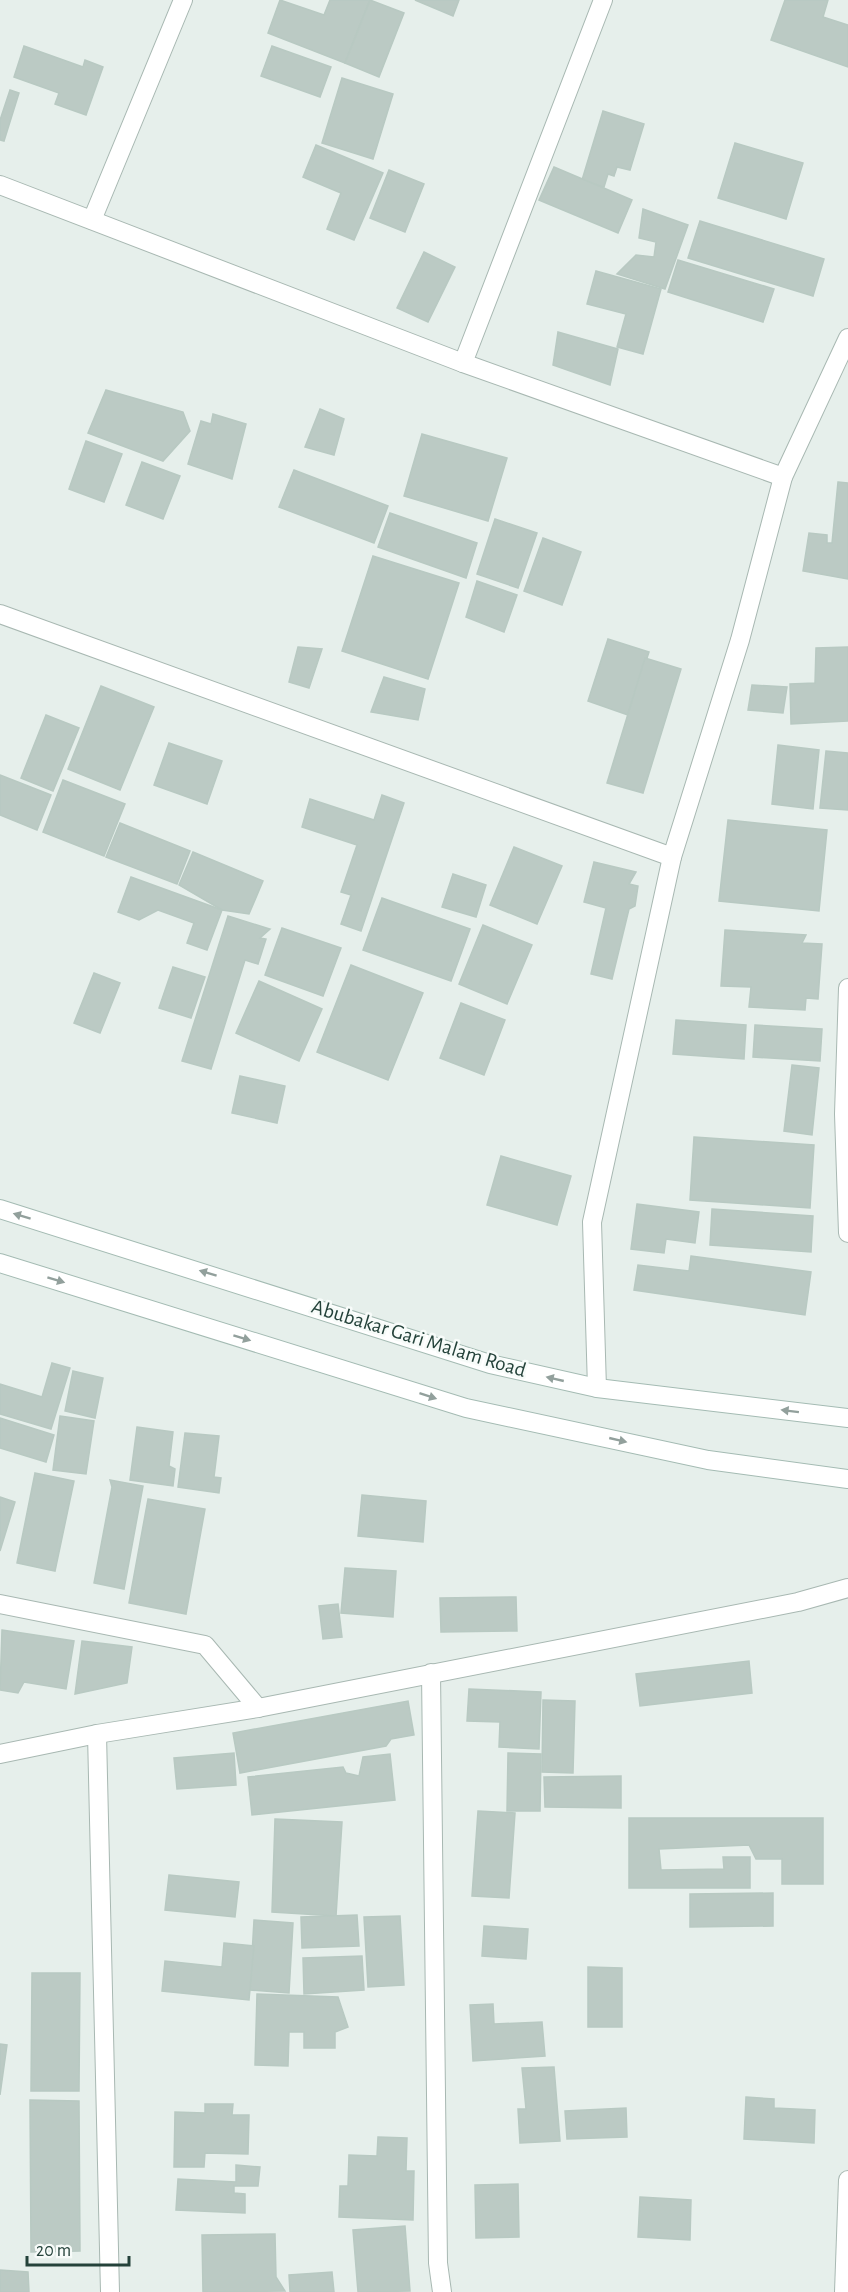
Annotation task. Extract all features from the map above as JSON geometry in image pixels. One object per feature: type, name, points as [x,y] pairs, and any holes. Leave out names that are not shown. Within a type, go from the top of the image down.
[{"type":"street","points":[[92,220],[183,0]]},
{"type":"street","points":[[463,363],[603,0]]},
{"type":"street","points":[[0,185],[463,363],[783,477]]},
{"type":"street","points":[[597,1388],[592,1222],[672,857],[740,640],[783,477],[848,338]]},
{"type":"street","points":[[0,614],[672,857]]},
{"type":"street","points":[[848,988],[844,1114],[848,1233]]},
{"type":"street","name":"Abubakar Gari Malam Road","points":[[0,1209],[490,1364],[597,1388],[848,1418]]},
{"type":"street","points":[[0,1263],[466,1408],[708,1460],[848,1479]]},
{"type":"street","points":[[0,1754],[97,1734],[258,1708],[798,1602],[848,1588]]},
{"type":"street","points":[[0,1604],[205,1645],[258,1708]]},
{"type":"street","points":[[431,1673],[438,2263],[442,2292]]},
{"type":"street","points":[[97,1734],[110,2292]]},
{"type":"street","points":[[844,2292],[848,2180]]},
{"type":"building","points":[[280,0],[324,15],[330,0],[370,0],[345,63],[268,33]]},
{"type":"building","points":[[370,0],[404,13],[379,77],[345,63]]},
{"type":"building","points":[[415,0],[459,0],[453,16]]},
{"type":"building","points":[[785,0],[828,0],[823,17],[848,25],[848,67],[771,40]]},
{"type":"building","points":[[24,46],[83,67],[85,60],[103,67],[86,115],[55,104],[59,93],[14,77]]},
{"type":"building","points":[[272,46],[331,67],[320,97],[261,76]]},
{"type":"building","points":[[342,78],[393,94],[373,159],[322,143]]},
{"type":"building","points":[[10,90],[19,93],[4,141],[0,140],[0,120]]},
{"type":"building","points":[[603,111],[644,124],[630,170],[617,167],[614,176],[608,174],[604,187],[582,180]]},
{"type":"building","points":[[735,143],[803,163],[786,219],[718,198]]},
{"type":"building","points":[[316,145],[383,173],[354,240],[327,229],[341,193],[303,177]]},
{"type":"building","points":[[554,167],[632,200],[618,233],[539,200]]},
{"type":"building","points":[[389,170],[424,184],[405,232],[370,218]]},
{"type":"building","points":[[643,209],[688,225],[665,289],[617,274],[636,255],[654,257],[656,242],[639,238]]},
{"type":"building","points":[[700,221],[824,259],[813,296],[688,258]]},
{"type":"building","points":[[424,252],[455,267],[428,322],[397,308]]},
{"type":"building","points":[[678,260],[774,289],[763,322],[668,292]]},
{"type":"building","points":[[596,271],[661,289],[643,354],[617,347],[626,314],[587,304]]},
{"type":"building","points":[[558,332],[618,349],[610,385],[553,365]]},
{"type":"building","points":[[106,390],[183,412],[190,431],[163,461],[88,433]]},
{"type":"building","points":[[320,409],[344,419],[334,455],[305,447]]},
{"type":"building","points":[[213,414],[246,424],[232,479],[188,464],[201,421],[211,424]]},
{"type":"building","points":[[422,434],[507,458],[488,521],[404,496]]},
{"type":"building","points":[[86,441],[122,454],[104,502],[69,489]]},
{"type":"building","points":[[142,462],[180,476],[163,519],[126,505]]},
{"type":"building","points":[[294,470],[388,506],[374,543],[279,507]]},
{"type":"building","points":[[838,482],[848,483],[848,579],[803,571],[809,533],[827,535],[827,543],[832,543]]},
{"type":"building","points":[[390,513],[477,543],[466,578],[378,547]]},
{"type":"building","points":[[495,519],[537,533],[518,588],[477,574]]},
{"type":"building","points":[[543,538],[581,552],[562,605],[524,591]]},
{"type":"building","points":[[373,556],[459,583],[428,679],[342,651]]},
{"type":"building","points":[[477,581],[517,595],[504,632],[466,617]]},
{"type":"building","points":[[608,639],[649,652],[628,715],[588,701]]},
{"type":"building","points":[[298,647],[322,649],[309,688],[289,682]]},
{"type":"building","points":[[848,647],[848,721],[791,724],[790,684],[815,683],[816,648]]},
{"type":"building","points":[[645,658],[681,669],[643,793],[607,783]]},
{"type":"building","points":[[384,677],[425,689],[418,720],[371,712]]},
{"type":"building","points":[[752,685],[787,687],[783,713],[748,710]]},
{"type":"building","points":[[101,686],[154,707],[120,790],[68,769]]},
{"type":"building","points":[[46,715],[79,728],[53,791],[21,778]]},
{"type":"building","points":[[169,743],[222,761],[207,804],[154,785]]},
{"type":"building","points":[[778,745],[819,750],[813,809],[772,804]]},
{"type":"building","points":[[826,751],[848,753],[848,810],[820,808]]},
{"type":"building","points":[[0,775],[51,795],[37,830],[0,815]]},
{"type":"building","points":[[63,780],[125,804],[104,856],[43,832]]},
{"type":"building","points":[[382,795],[404,803],[361,931],[341,924],[351,895],[341,892],[357,845],[302,827],[310,799],[374,820]]},
{"type":"building","points":[[728,820],[827,830],[819,911],[719,901]]},
{"type":"building","points":[[120,823],[190,851],[177,884],[106,857]]},
{"type":"building","points":[[514,847],[562,866],[537,924],[490,905]]},
{"type":"building","points":[[193,852],[263,881],[249,914],[222,910],[179,885]]},
{"type":"building","points":[[594,862],[636,872],[629,884],[638,886],[635,906],[629,909],[612,979],[591,974],[606,908],[584,902]]},
{"type":"building","points":[[453,874],[486,885],[476,917],[442,907]]},
{"type":"building","points":[[131,877],[222,910],[207,950],[187,943],[194,923],[158,910],[139,920],[118,912]]},
{"type":"building","points":[[382,898],[470,929],[451,981],[363,950]]},
{"type":"building","points":[[228,916],[270,929],[260,938],[266,939],[258,964],[245,960],[211,1069],[182,1061]]},
{"type":"building","points":[[483,925],[532,945],[507,1004],[459,984]]},
{"type":"building","points":[[282,928],[341,948],[323,996],[265,975]]},
{"type":"building","points":[[725,930],[806,935],[802,943],[822,944],[818,999],[806,998],[805,1010],[749,1007],[751,987],[721,986]]},
{"type":"building","points":[[351,965],[423,993],[388,1080],[317,1052]]},
{"type":"building","points":[[173,967],[205,977],[191,1018],[159,1008]]},
{"type":"building","points":[[94,973],[120,983],[100,1033],[74,1023]]},
{"type":"building","points":[[259,981],[322,1009],[299,1061],[236,1033]]},
{"type":"building","points":[[461,1003],[505,1020],[484,1075],[440,1058]]},
{"type":"building","points":[[676,1020],[746,1025],[744,1059],[673,1054]]},
{"type":"building","points":[[755,1025],[822,1029],[820,1061],[753,1057]]},
{"type":"building","points":[[792,1065],[819,1068],[812,1135],[784,1131]]},
{"type":"building","points":[[240,1076],[285,1086],[277,1123],[232,1113]]},
{"type":"building","points":[[694,1137],[814,1145],[810,1208],[690,1200]]},
{"type":"building","points":[[501,1156],[571,1176],[557,1225],[487,1205]]},
{"type":"building","points":[[637,1204],[699,1212],[695,1243],[666,1239],[664,1253],[631,1249]]},
{"type":"building","points":[[712,1209],[813,1216],[811,1252],[710,1245]]},
{"type":"building","points":[[691,1256],[811,1272],[805,1315],[634,1290],[638,1265],[689,1271]]},
{"type":"building","points":[[52,1363],[70,1368],[51,1429],[0,1414],[0,1384],[42,1397]]},
{"type":"building","points":[[73,1371],[103,1378],[95,1418],[65,1411]]},
{"type":"building","points":[[60,1416],[94,1421],[86,1474],[53,1470]]},
{"type":"building","points":[[0,1418],[54,1435],[46,1462],[0,1448]]},
{"type":"building","points":[[137,1427],[173,1432],[169,1466],[175,1469],[173,1486],[130,1480]]},
{"type":"building","points":[[185,1433],[219,1436],[214,1477],[221,1478],[219,1493],[178,1487]]},
{"type":"building","points":[[35,1473],[74,1481],[55,1571],[17,1563]]},
{"type":"building","points":[[110,1480],[143,1486],[124,1589],[94,1583],[112,1487]]},
{"type":"building","points":[[362,1495],[426,1501],[423,1542],[358,1536]]},
{"type":"building","points":[[0,1497],[15,1502],[0,1551]]},
{"type":"building","points":[[148,1499],[205,1509],[186,1614],[129,1603]]},
{"type":"building","points":[[345,1568],[396,1571],[393,1617],[341,1613]]},
{"type":"building","points":[[516,1597],[517,1631],[441,1632],[440,1598]]},
{"type":"building","points":[[338,1604],[342,1637],[323,1639],[319,1606]]},
{"type":"building","points":[[2,1630],[74,1641],[66,1689],[24,1682],[18,1693],[0,1690]]},
{"type":"building","points":[[82,1641],[132,1647],[127,1683],[75,1694]]},
{"type":"building","points":[[749,1661],[752,1693],[640,1706],[636,1674]]},
{"type":"building","points":[[469,1689],[541,1692],[539,1749],[499,1747],[500,1722],[467,1721]]},
{"type":"building","points":[[543,1700],[575,1701],[573,1773],[542,1772]]},
{"type":"building","points":[[408,1701],[414,1735],[391,1739],[386,1746],[240,1773],[233,1733]]},
{"type":"building","points":[[234,1753],[236,1785],[177,1789],[174,1758]]},
{"type":"building","points":[[508,1753],[541,1754],[540,1811],[507,1811]]},
{"type":"building","points":[[390,1754],[395,1800],[252,1815],[248,1777],[343,1767],[346,1773],[359,1776],[363,1757]]},
{"type":"building","points":[[621,1776],[621,1808],[545,1807],[544,1777]]},
{"type":"building","points":[[478,1811],[515,1813],[509,1898],[472,1896]]},
{"type":"building","points":[[629,1818],[823,1818],[823,1884],[782,1884],[782,1859],[756,1859],[749,1845],[659,1849],[661,1870],[724,1869],[723,1857],[750,1857],[750,1888],[629,1888]]},
{"type":"building","points":[[275,1819],[342,1822],[336,1916],[272,1912]]},
{"type":"building","points":[[169,1875],[239,1882],[235,1917],[165,1910]]},
{"type":"building","points":[[773,1893],[773,1926],[690,1927],[690,1894]]},
{"type":"building","points":[[357,1915],[359,1946],[302,1948],[301,1917]]},
{"type":"building","points":[[400,1916],[404,1985],[368,1987],[364,1917]]},
{"type":"building","points":[[254,1920],[293,1923],[289,1993],[250,1990]]},
{"type":"building","points":[[484,1926],[528,1929],[526,1959],[482,1956]]},
{"type":"building","points":[[224,1943],[254,1946],[249,2000],[162,1991],[165,1961],[222,1967]]},
{"type":"building","points":[[362,1956],[364,1990],[304,1994],[303,1958]]},
{"type":"building","points":[[588,1967],[622,1968],[622,2027],[588,2027]]},
{"type":"building","points":[[32,1973],[80,1973],[79,2091],[31,2091]]},
{"type":"building","points":[[257,1994],[338,1997],[348,2027],[335,2032],[335,2048],[304,2048],[304,2032],[289,2032],[288,2066],[255,2065]]},
{"type":"building","points":[[493,2004],[494,2024],[542,2022],[545,2056],[473,2061],[470,2005]]},
{"type":"building","points":[[0,2044],[7,2045],[0,2095]]},
{"type":"building","points":[[554,2067],[560,2141],[520,2143],[518,2109],[526,2109],[522,2068]]},
{"type":"building","points":[[746,2097],[774,2099],[774,2108],[815,2110],[814,2143],[744,2139]]},
{"type":"building","points":[[30,2100],[79,2101],[80,2251],[31,2252]]},
{"type":"building","points":[[205,2104],[233,2104],[232,2115],[249,2115],[248,2154],[205,2153],[204,2167],[174,2167],[175,2112],[205,2113]]},
{"type":"building","points":[[626,2108],[627,2137],[567,2139],[565,2111]]},
{"type":"building","points":[[378,2137],[407,2138],[406,2171],[414,2171],[413,2220],[339,2217],[340,2186],[348,2186],[349,2155],[377,2156]]},
{"type":"building","points":[[236,2165],[260,2167],[258,2186],[234,2186],[234,2193],[245,2194],[245,2213],[176,2210],[178,2179],[236,2182]]},
{"type":"building","points":[[518,2184],[519,2237],[476,2238],[475,2185]]},
{"type":"building","points":[[640,2197],[691,2200],[690,2240],[638,2237]]},
{"type":"building","points":[[405,2226],[410,2291],[358,2292],[353,2230]]},
{"type":"building","points":[[275,2234],[276,2277],[285,2291],[203,2292],[202,2235]]},
{"type":"building","points":[[0,2270],[28,2272],[29,2292],[0,2292]]},
{"type":"building","points":[[332,2272],[334,2292],[290,2292],[289,2275]]}]
